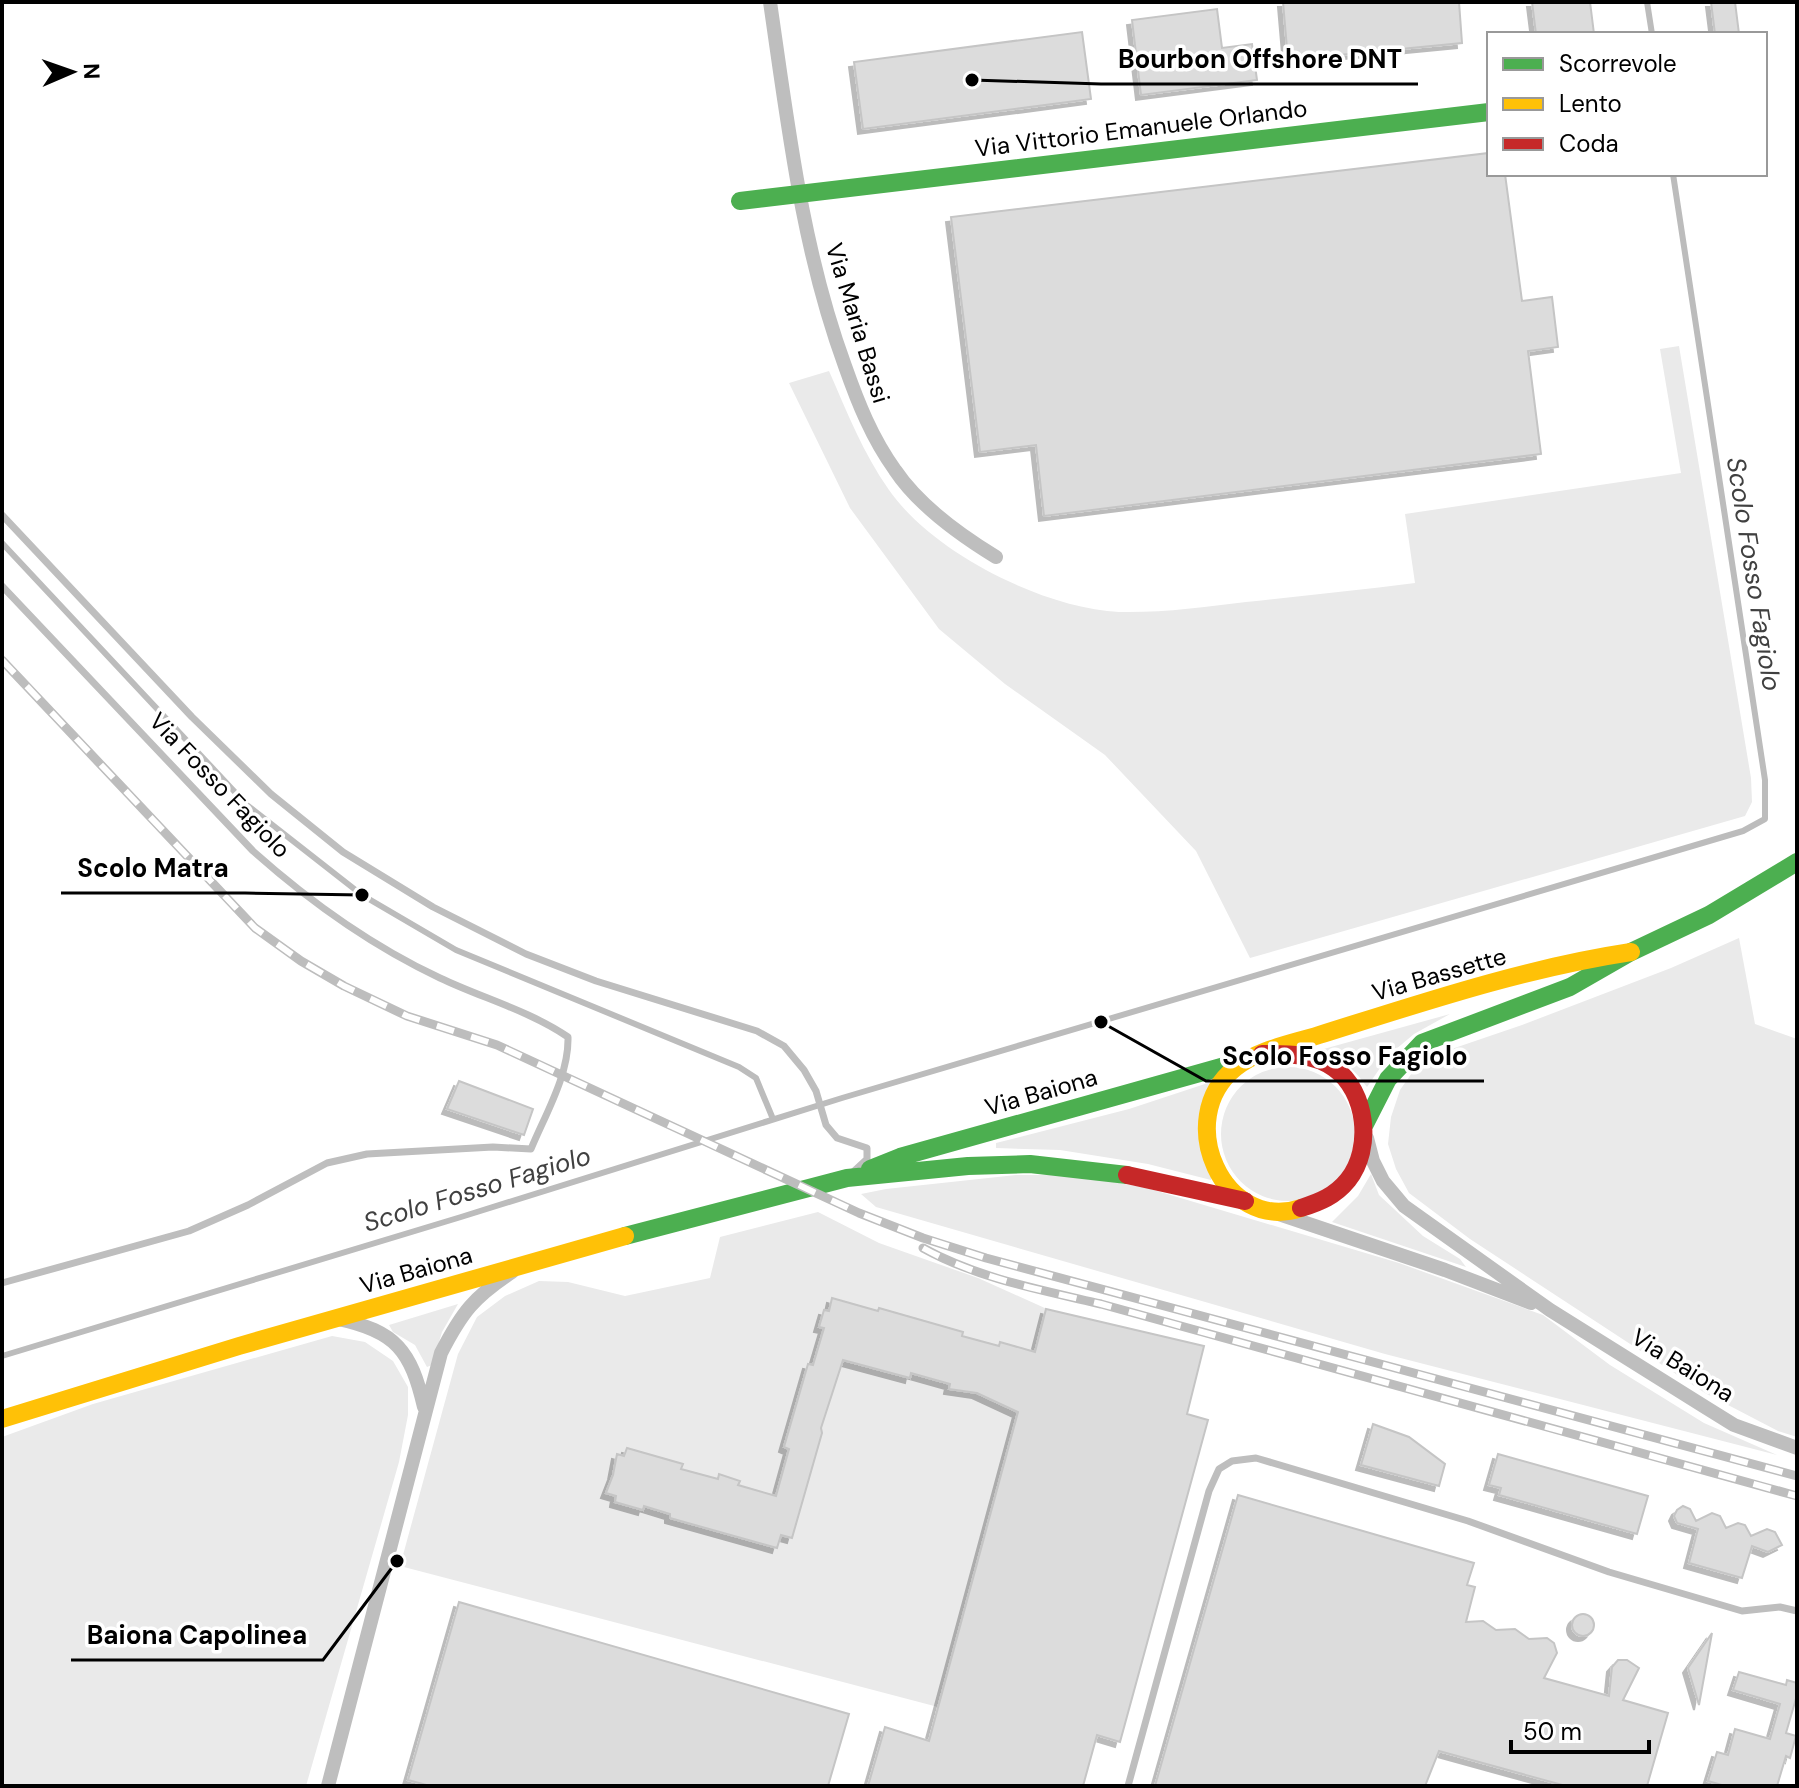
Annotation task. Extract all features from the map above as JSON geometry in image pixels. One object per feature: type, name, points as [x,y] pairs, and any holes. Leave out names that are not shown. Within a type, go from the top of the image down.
[{"type":"main road","name":"Via Vittorio Emanuele Orlando","points":[[740,201],[1487,112]]},
{"type":"main road","name":"Via Bassette","points":[[1365,1127],[1382,1086],[1403,1059],[1422,1043],[1570,987],[1631,952],[1709,915],[1797,862]]},
{"type":"main road","name":"Via Bassette","points":[[1256,1056],[1365,1020],[1582,959],[1631,952]]},
{"type":"main road","points":[[1285,1050],[1309,1054],[1330,1064],[1347,1080],[1359,1100],[1365,1127],[1362,1154],[1352,1176],[1336,1194],[1315,1206],[1292,1211],[1268,1210],[1245,1201],[1228,1187],[1215,1170],[1207,1149],[1205,1128],[1209,1106],[1218,1087],[1232,1070],[1256,1056],[1285,1050]]},
{"type":"main road","name":"Via Baiona","points":[[3,1414],[525,1263],[847,1178],[900,1157],[1256,1056]]},
{"type":"main road","name":"Via Baiona","points":[[847,1178],[968,1166],[1030,1164],[1115,1172],[1245,1201]]},
{"type":"street","name":"Via Maria Bassi","points":[[770,2],[799,192],[816,280],[863,416],[896,472],[943,522],[996,557]]},
{"type":"street","name":"Via Baiona","points":[[1365,1127],[1373,1161],[1383,1181],[1404,1206],[1550,1310],[1734,1425],[1797,1448]]},
{"type":"street","name":"Via Baiona","points":[[1268,1210],[1445,1270],[1550,1310]]},
{"type":"street","points":[[328,1786],[441,1353],[459,1318],[488,1287],[525,1263]]},
{"type":"street","points":[[334,1318],[365,1325],[391,1339],[408,1358],[417,1377],[425,1412]]},
{"type":"lane","points":[[2,515],[192,717],[271,794],[343,852],[433,907],[526,954],[596,981],[757,1031],[784,1046],[816,1091],[826,1125],[837,1138],[867,1148],[867,1159],[847,1178]]},
{"type":"lane","name":"Via Fosso Fagiolo","points":[[2,586],[253,851],[287,881],[363,935],[439,978],[551,1025],[568,1037],[569,1052],[531,1149],[493,1147],[367,1154],[327,1163],[248,1205],[189,1231],[2,1283]]},
{"type":"lane","points":[[1128,1786],[1209,1491],[1219,1469],[1232,1461],[1256,1458],[1362,1488],[1468,1521],[1609,1572],[1742,1611],[1780,1607],[1797,1611]]},
{"type":"shaded area","points":[[1679,346],[1751,778],[1752,802],[1745,816],[1250,958],[1196,851],[1105,755],[1005,684],[939,629],[850,508],[789,383],[829,371],[863,447],[889,490],[908,513],[961,555],[1024,588],[1057,600],[1119,612],[1151,612],[1415,583],[1405,514],[1681,473],[1660,349]]},
{"type":"shaded area","points":[[1739,938],[1755,1024],[1797,1039],[1797,1437],[1778,1431],[1705,1393],[1470,1239],[1409,1193],[1396,1169],[1388,1144],[1391,1117],[1400,1090],[1414,1070],[1437,1054],[1671,968]]},
{"type":"shaded area","points":[[1450,1014],[1414,1034],[1389,1055],[1367,1087],[1347,1065],[1320,1050]]},
{"type":"shaded area","points":[[1288,1067],[1314,1072],[1335,1087],[1350,1108],[1355,1134],[1350,1160],[1335,1181],[1314,1196],[1288,1201],[1262,1196],[1241,1181],[1226,1160],[1221,1134],[1226,1108],[1241,1087],[1262,1072]]},
{"type":"shaded area","points":[[1214,1081],[1211,1180],[1148,1164],[1060,1150],[996,1148],[996,1143],[1129,1109]]},
{"type":"shaded area","points":[[1371,1174],[1379,1195],[1423,1236],[1460,1259],[1466,1267],[1332,1222],[1358,1196]]},
{"type":"shaded area","points":[[1016,1175],[1074,1175],[1147,1188],[1399,1263],[1543,1315],[1610,1365],[1704,1423],[1777,1455],[1385,1354],[876,1207],[861,1194]]},
{"type":"shaded area","points":[[818,1212],[879,1243],[978,1278],[1047,1309],[938,1707],[400,1566],[458,1354],[477,1317],[505,1296],[539,1281],[568,1282],[625,1296],[710,1278],[720,1237]]},
{"type":"shaded area","points":[[458,1304],[442,1332],[432,1365],[427,1367],[415,1345],[393,1332],[389,1325]]},
{"type":"shaded area","points":[[332,1336],[365,1342],[393,1361],[408,1387],[408,1415],[399,1462],[306,1786],[2,1786],[2,1437],[93,1404]]},
{"type":"building","points":[[1283,2],[1459,2],[1462,43],[1288,60]]},
{"type":"building","points":[[1532,2],[1590,2],[1594,32],[1536,32]]},
{"type":"building","points":[[1711,2],[1735,2],[1739,32],[1715,32]]},
{"type":"building","points":[[1217,9],[1222,48],[1252,44],[1257,80],[1141,95],[1132,20]]},
{"type":"building","points":[[1082,32],[1091,99],[863,129],[854,62]]},
{"type":"building","points":[[1487,153],[1487,176],[1505,176],[1522,301],[1552,297],[1558,347],[1528,351],[1541,454],[1044,516],[1036,445],[980,452],[951,217]]},
{"type":"building","points":[[459,1081],[533,1109],[524,1135],[447,1109]]},
{"type":"building","points":[[832,1298],[963,1332],[962,1336],[999,1346],[1000,1342],[1035,1352],[1046,1309],[1204,1346],[1187,1414],[1208,1420],[1120,1742],[1097,1735],[1083,1786],[868,1786],[885,1727],[929,1741],[1018,1412],[977,1393],[949,1389],[950,1384],[911,1373],[910,1378],[843,1360],[821,1428],[792,1538],[781,1535],[777,1548],[670,1518],[670,1514],[644,1506],[643,1510],[615,1502],[616,1496],[606,1493],[617,1454],[624,1456],[627,1448],[683,1464],[681,1469],[718,1479],[719,1474],[740,1481],[738,1485],[776,1496],[789,1449],[784,1447],[808,1364],[813,1365],[824,1328],[819,1327],[824,1310],[829,1311]]},
{"type":"building","points":[[1373,1424],[1409,1437],[1445,1464],[1439,1486],[1361,1465]]},
{"type":"building","points":[[1498,1454],[1648,1496],[1637,1534],[1499,1495],[1501,1488],[1489,1485]]},
{"type":"building","points":[[1238,1495],[1474,1563],[1467,1585],[1475,1587],[1466,1622],[1483,1621],[1496,1630],[1515,1629],[1529,1639],[1547,1638],[1554,1643],[1557,1653],[1544,1678],[1609,1696],[1612,1667],[1618,1660],[1627,1660],[1639,1668],[1623,1700],[1668,1713],[1647,1786],[1566,1786],[1439,1751],[1425,1786],[1155,1786]]},
{"type":"building","points":[[1683,1506],[1690,1509],[1696,1521],[1712,1513],[1720,1516],[1726,1528],[1738,1523],[1745,1525],[1751,1536],[1767,1529],[1775,1532],[1782,1545],[1768,1552],[1752,1546],[1742,1578],[1689,1563],[1698,1529],[1677,1523],[1674,1516]]},
{"type":"building","points":[[459,1602],[849,1714],[828,1786],[430,1786],[408,1780]]},
{"type":"building","points":[[1583,1614],[1591,1617],[1594,1625],[1591,1633],[1583,1636],[1575,1633],[1572,1625],[1575,1617]]},
{"type":"building","points":[[1712,1633],[1699,1705],[1688,1668]]},
{"type":"building","points":[[1739,1672],[1786,1685],[1787,1680],[1797,1683],[1797,1695],[1786,1733],[1796,1736],[1777,1786],[1725,1786],[1708,1781],[1717,1752],[1728,1755],[1735,1729],[1770,1739],[1780,1704],[1733,1690]]},
{"type":"waterway","name":"Scolo Fosso Fagiolo","points":[[1647,2],[1652,32]]},
{"type":"waterway","name":"Scolo Fosso Fagiolo","points":[[2,1356],[842,1098],[1743,831],[1765,819],[1765,780],[1673,176]]},
{"type":"waterway","points":[[2,543],[247,805],[362,895],[456,950],[739,1067],[756,1078],[773,1119]]},
{"type":"railway","points":[[2,660],[255,928],[301,961],[344,986],[407,1016],[497,1045],[859,1213],[923,1238],[986,1258],[1797,1476]]},
{"type":"railway","points":[[923,1248],[965,1267],[1010,1282],[1101,1304],[1797,1496]]},
{"type":"traffic: fast","points":[[740,201],[1487,112]]},
{"type":"traffic: fast","points":[[1365,1124],[1388,1079],[1422,1043],[1570,987],[1631,952],[1709,915],[1797,862]]},
{"type":"traffic: fast","points":[[870,1169],[900,1157],[1239,1062]]},
{"type":"traffic: fast","points":[[625,1236],[847,1178],[968,1166],[1030,1164],[1127,1175]]},
{"type":"traffic: slow","points":[[1301,1208],[1273,1212],[1249,1204],[1230,1189],[1216,1167],[1208,1142],[1208,1115],[1217,1090],[1244,1061],[1276,1048],[1513,977],[1631,952]]},
{"type":"traffic: slow","points":[[2,1419],[239,1346],[625,1236]]},
{"type":"traffic: jam","points":[[1262,1054],[1299,1055],[1326,1063],[1345,1078],[1360,1105],[1363,1137],[1356,1167],[1343,1186],[1321,1201],[1301,1208]]},
{"type":"traffic: jam","points":[[1127,1175],[1245,1201]]},
{"type":"place","name":"Bourbon Offshore DNT","points":[[972,80]]},
{"type":"place","name":"Scolo Matra","points":[[362,895]]},
{"type":"place","name":"Scolo Fosso Fagiolo","points":[[1101,1022]]},
{"type":"place","name":"Baiona Capolinea","points":[[397,1561]]}]
